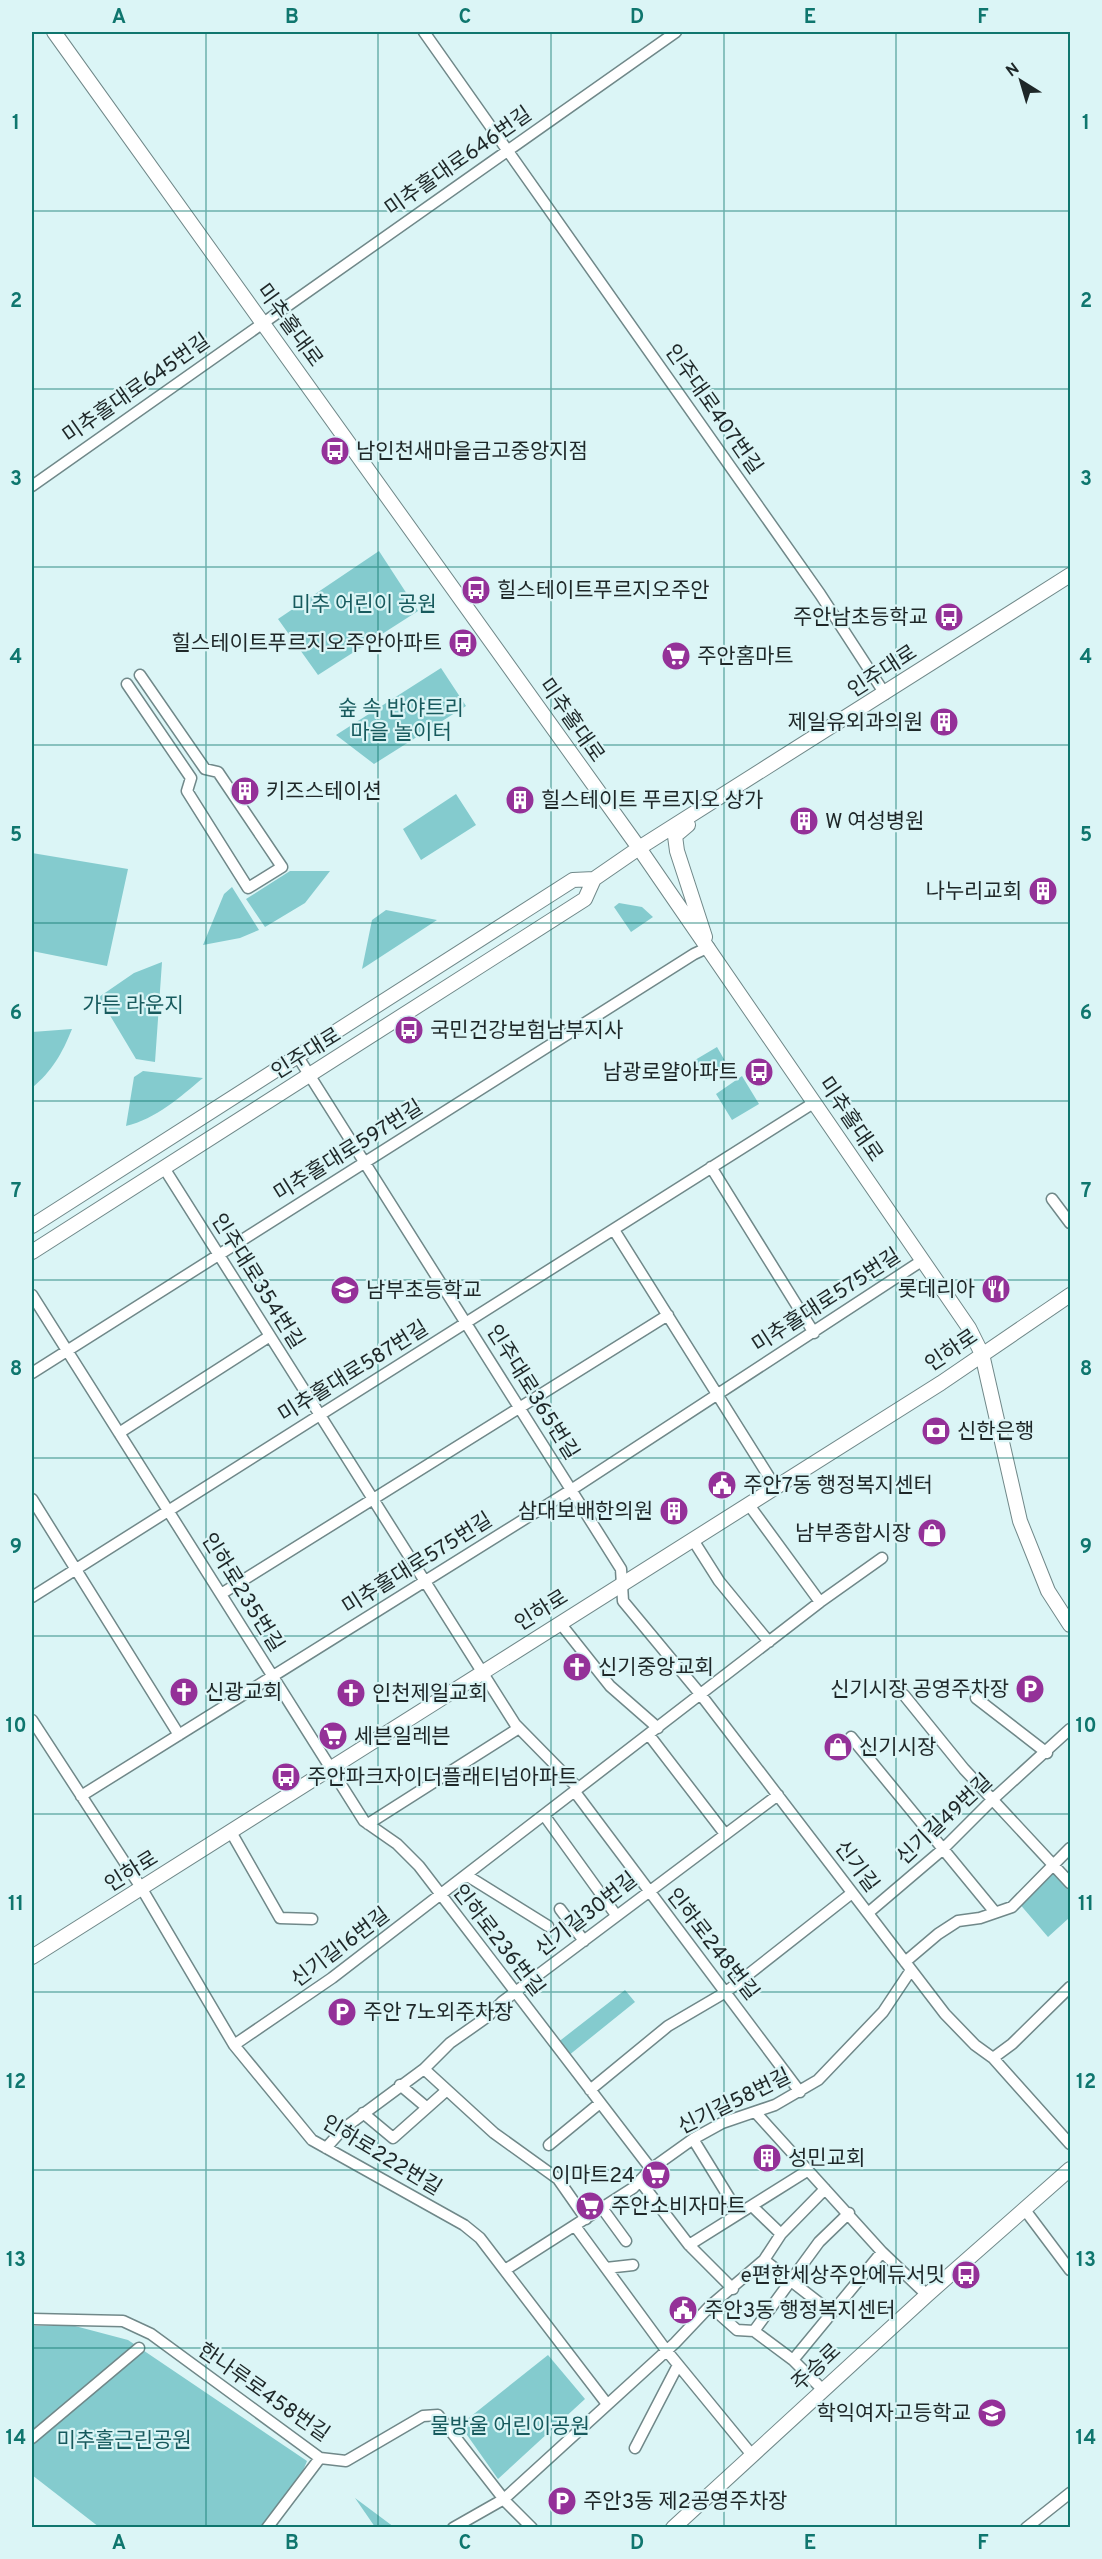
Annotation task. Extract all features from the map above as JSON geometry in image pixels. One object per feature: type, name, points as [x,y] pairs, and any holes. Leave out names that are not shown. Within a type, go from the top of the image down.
[{"type":"main road","name":"미추홀대로","points":[[54,32],[709,947],[969,1328],[982,1354],[1020,1521],[1048,1591],[1071,1625]]},
{"type":"main road","name":"인주대로","points":[[32,1252],[585,899],[594,879],[639,848],[1071,575]]},
{"type":"main road","points":[[707,807],[675,837],[676,851],[709,947]]},
{"type":"main road","name":"인주대로","points":[[32,1226],[573,880],[594,879]]},
{"type":"main road","name":"인하로","points":[[32,1957],[231,1832],[327,1762],[482,1672],[622,1585],[776,1488],[1071,1295]]},
{"type":"main road","name":"주승로","points":[[673,2528],[822,2389],[1071,2169]]},
{"type":"street","name":"인주대로407번길","points":[[424,32],[820,594],[885,694]]},
{"type":"street","name":"미추홀대로646번길","points":[[263,323],[676,32]]},
{"type":"street","name":"미추홀대로645번길","points":[[32,486],[263,323]]},
{"type":"street","points":[[126,684],[191,778],[188,791],[248,888],[282,867],[218,772],[205,769],[140,675]]},
{"type":"street","name":"미추홀대로597번길","points":[[32,1373],[709,947]]},
{"type":"street","name":"인주대로365번길","points":[[298,1056],[621,1569],[623,1601]]},
{"type":"street","name":"미추홀대로587번길","points":[[32,1597],[815,1102]]},
{"type":"street","points":[[711,1167],[814,1333]]},
{"type":"street","name":"인주대로354번길","points":[[164,1168],[424,1580]]},
{"type":"street","points":[[1052,1199],[1071,1223]]},
{"type":"street","points":[[614,1230],[776,1488]]},
{"type":"street","name":"미추홀대로575번길","points":[[81,1796],[571,1490],[923,1260]]},
{"type":"street","name":"인하로235번길","points":[[32,1295],[340,1783]]},
{"type":"street","points":[[221,1594],[668,1315]]},
{"type":"street","points":[[119,1433],[270,1336]]},
{"type":"street","points":[[32,1499],[179,1735]]},
{"type":"street","points":[[749,1505],[820,1602]]},
{"type":"street","points":[[693,1540],[719,1581],[769,1642]]},
{"type":"street","name":"신기길16번길","points":[[234,2045],[332,1978],[820,1602],[882,1558]]},
{"type":"street","name":"인하로248번길","points":[[424,1580],[519,1728],[576,1791],[648,1891],[800,2092]]},
{"type":"street","name":"신기길","points":[[623,1601],[701,1695],[945,2014],[975,2045],[993,2058],[1071,2144]]},
{"type":"street","points":[[560,1623],[591,1665],[654,1731],[725,1834]]},
{"type":"street","points":[[904,1695],[992,1800],[1071,1883]]},
{"type":"street","points":[[976,1698],[1047,1752]]},
{"type":"street","name":"인하로222번길","points":[[32,1720],[142,1889],[234,2045],[312,2140],[464,2225],[480,2238],[607,2404]]},
{"type":"street","points":[[368,1824],[519,1728]]},
{"type":"street","name":"신기길49번길","points":[[868,1913],[942,1851],[992,1800],[1071,1729]]},
{"type":"street","points":[[851,1737],[942,1851],[994,1911]]},
{"type":"street","name":"인하로236번길","points":[[340,1783],[368,1824],[397,1844],[419,1866],[651,2169]]},
{"type":"street","name":"신기길30번길","points":[[326,2148],[344,2128],[424,2069],[450,2043],[616,1915],[778,1795]]},
{"type":"street","points":[[544,1815],[616,1915]]},
{"type":"street","points":[[231,1832],[280,1917],[312,1919]]},
{"type":"street","name":"신기길58번길","points":[[505,2270],[603,2208],[693,2139],[722,2123],[756,2113],[800,2092],[826,2072],[883,2012],[908,1966],[938,1934],[958,1921],[980,1918],[994,1911],[1012,1907],[1071,1848]]},
{"type":"street","points":[[466,1875],[548,1926]]},
{"type":"street","points":[[590,2090],[669,2026],[726,1992],[852,1893]]},
{"type":"street","points":[[560,1909],[584,1941]]},
{"type":"street","points":[[993,2058],[1071,1987]]},
{"type":"street","points":[[424,2069],[494,2133],[558,2179],[586,2219]]},
{"type":"street","points":[[400,2085],[425,2106]]},
{"type":"street","points":[[363,2114],[393,2138],[425,2106],[447,2090]]},
{"type":"street","points":[[549,2145],[600,2103]]},
{"type":"street","points":[[756,2113],[882,2252],[927,2295]]},
{"type":"street","points":[[693,2139],[738,2212]]},
{"type":"street","points":[[689,2245],[738,2212],[753,2207],[807,2171]]},
{"type":"street","points":[[640,2181],[689,2245],[733,2289]]},
{"type":"street","points":[[453,2528],[504,2499],[666,2350],[710,2306],[733,2289],[764,2260],[781,2234],[825,2189]]},
{"type":"street","points":[[753,2207],[781,2234]]},
{"type":"street","points":[[603,2208],[627,2241]]},
{"type":"street","points":[[1024,2210],[1071,2270]]},
{"type":"street","points":[[754,2331],[819,2242],[849,2213]]},
{"type":"street","points":[[575,2226],[666,2350],[752,2455]]},
{"type":"street","points":[[793,2360],[882,2252]]},
{"type":"street","points":[[764,2260],[831,2312]]},
{"type":"street","points":[[606,2268],[633,2265]]},
{"type":"street","points":[[710,2306],[737,2330],[754,2331],[793,2360],[822,2389]]},
{"type":"street","name":"한나루로458번길","points":[[32,2319],[123,2321],[151,2334],[320,2458],[346,2460],[423,2416],[438,2415],[504,2499]]},
{"type":"street","points":[[32,2439],[138,2348]]},
{"type":"street","points":[[635,2448],[678,2365]]},
{"type":"street","points":[[267,2528],[320,2458]]},
{"type":"street","points":[[1026,2528],[1071,2493]]},
{"type":"street","points":[[504,2499],[532,2528]]},
{"type":"green space","name":"미추 어린이 공원","points":[[379,551],[418,611],[318,675],[278,619]]},
{"type":"green space","name":"숲 속 반야트리 마을 놀이터","points":[[441,668],[466,706],[374,764],[336,735]]},
{"type":"green space","points":[[456,794],[476,825],[421,860],[403,829]]},
{"type":"green space","points":[[32,853],[128,869],[107,966],[32,951]]},
{"type":"green space","points":[[290,871],[330,871],[305,903],[265,927],[246,899]]},
{"type":"green space","points":[[232,887],[259,930],[240,938],[203,945],[224,894]]},
{"type":"green space","points":[[619,903],[642,907],[653,917],[631,932],[614,907]]},
{"type":"green space","points":[[386,910],[437,920],[362,969],[372,920]]},
{"type":"green space","name":"가든 라운지","points":[[162,962],[155,1062],[136,1059],[99,997],[134,973]]},
{"type":"green space","points":[[72,1029],[56,1062],[32,1088],[32,1032]]},
{"type":"green space","points":[[717,1047],[728,1066],[706,1079],[695,1060]]},
{"type":"green space","points":[[143,1071],[203,1078],[157,1113],[126,1126],[134,1077]]},
{"type":"green space","points":[[742,1076],[759,1104],[732,1120],[716,1094]]},
{"type":"green space","points":[[1053,1866],[1070,1885],[1070,1919],[1048,1937],[1018,1902]]},
{"type":"green space","points":[[625,1990],[635,2002],[568,2056],[557,2043]]},
{"type":"green space","name":"미추홀근린공원","points":[[32,2326],[75,2326],[128,2340],[307,2461],[296,2488],[264,2528],[99,2527],[32,2475]]},
{"type":"green space","name":"물방울 어린이공원","points":[[548,2355],[585,2399],[498,2479],[460,2425]]},
{"type":"green space","points":[[355,2498],[394,2527],[375,2527]]},
{"type":"place","name":"남인천새마을금고중앙지점","points":[[335,451]]},
{"type":"place","name":"힐스테이트푸르지오주안","points":[[476,590]]},
{"type":"place","name":"주안남초등학교","points":[[949,617]]},
{"type":"place","name":"힐스테이트푸르지오주안아파트","points":[[463,643]]},
{"type":"place","name":"주안홈마트","points":[[676,656]]},
{"type":"place","name":"제일유외과의원","points":[[944,722]]},
{"type":"place","name":"키즈스테이션","points":[[245,791]]},
{"type":"place","name":"힐스테이트 푸르지오 상가","points":[[520,800]]},
{"type":"place","name":"W 여성병원","points":[[804,821]]},
{"type":"place","name":"나누리교회","points":[[1043,891]]},
{"type":"place","name":"국민건강보험남부지사","points":[[409,1030]]},
{"type":"place","name":"남광로얄아파트","points":[[759,1072]]},
{"type":"place","name":"롯데리아","points":[[996,1289]]},
{"type":"place","name":"남부초등학교","points":[[345,1290]]},
{"type":"place","name":"신한은행","points":[[936,1431]]},
{"type":"place","name":"주안7동 행정복지센터","points":[[722,1485]]},
{"type":"place","name":"삼대보배한의원","points":[[674,1511]]},
{"type":"place","name":"남부종합시장","points":[[932,1533]]},
{"type":"place","name":"신기중앙교회","points":[[577,1667]]},
{"type":"place","name":"신기시장 공영주차장","points":[[1030,1689]]},
{"type":"place","name":"신광교회","points":[[184,1692]]},
{"type":"place","name":"인천제일교회","points":[[351,1693]]},
{"type":"place","name":"세븐일레븐","points":[[333,1736]]},
{"type":"place","name":"신기시장","points":[[838,1747]]},
{"type":"place","name":"주안파크자이더플래티넘아파트","points":[[286,1777]]},
{"type":"place","name":"주안 7노외주차장","points":[[342,2012]]},
{"type":"place","name":"성민교회","points":[[767,2158]]},
{"type":"place","name":"이마트24","points":[[656,2175]]},
{"type":"place","name":"주안소비자마트","points":[[590,2206]]},
{"type":"place","name":"e편한세상주안에듀서밋","points":[[966,2275]]},
{"type":"place","name":"주안3동 행정복지센터","points":[[683,2310]]},
{"type":"place","name":"학익여자고등학교","points":[[992,2413]]},
{"type":"place","name":"주안3동 제2공영주차장","points":[[562,2501]]}]
